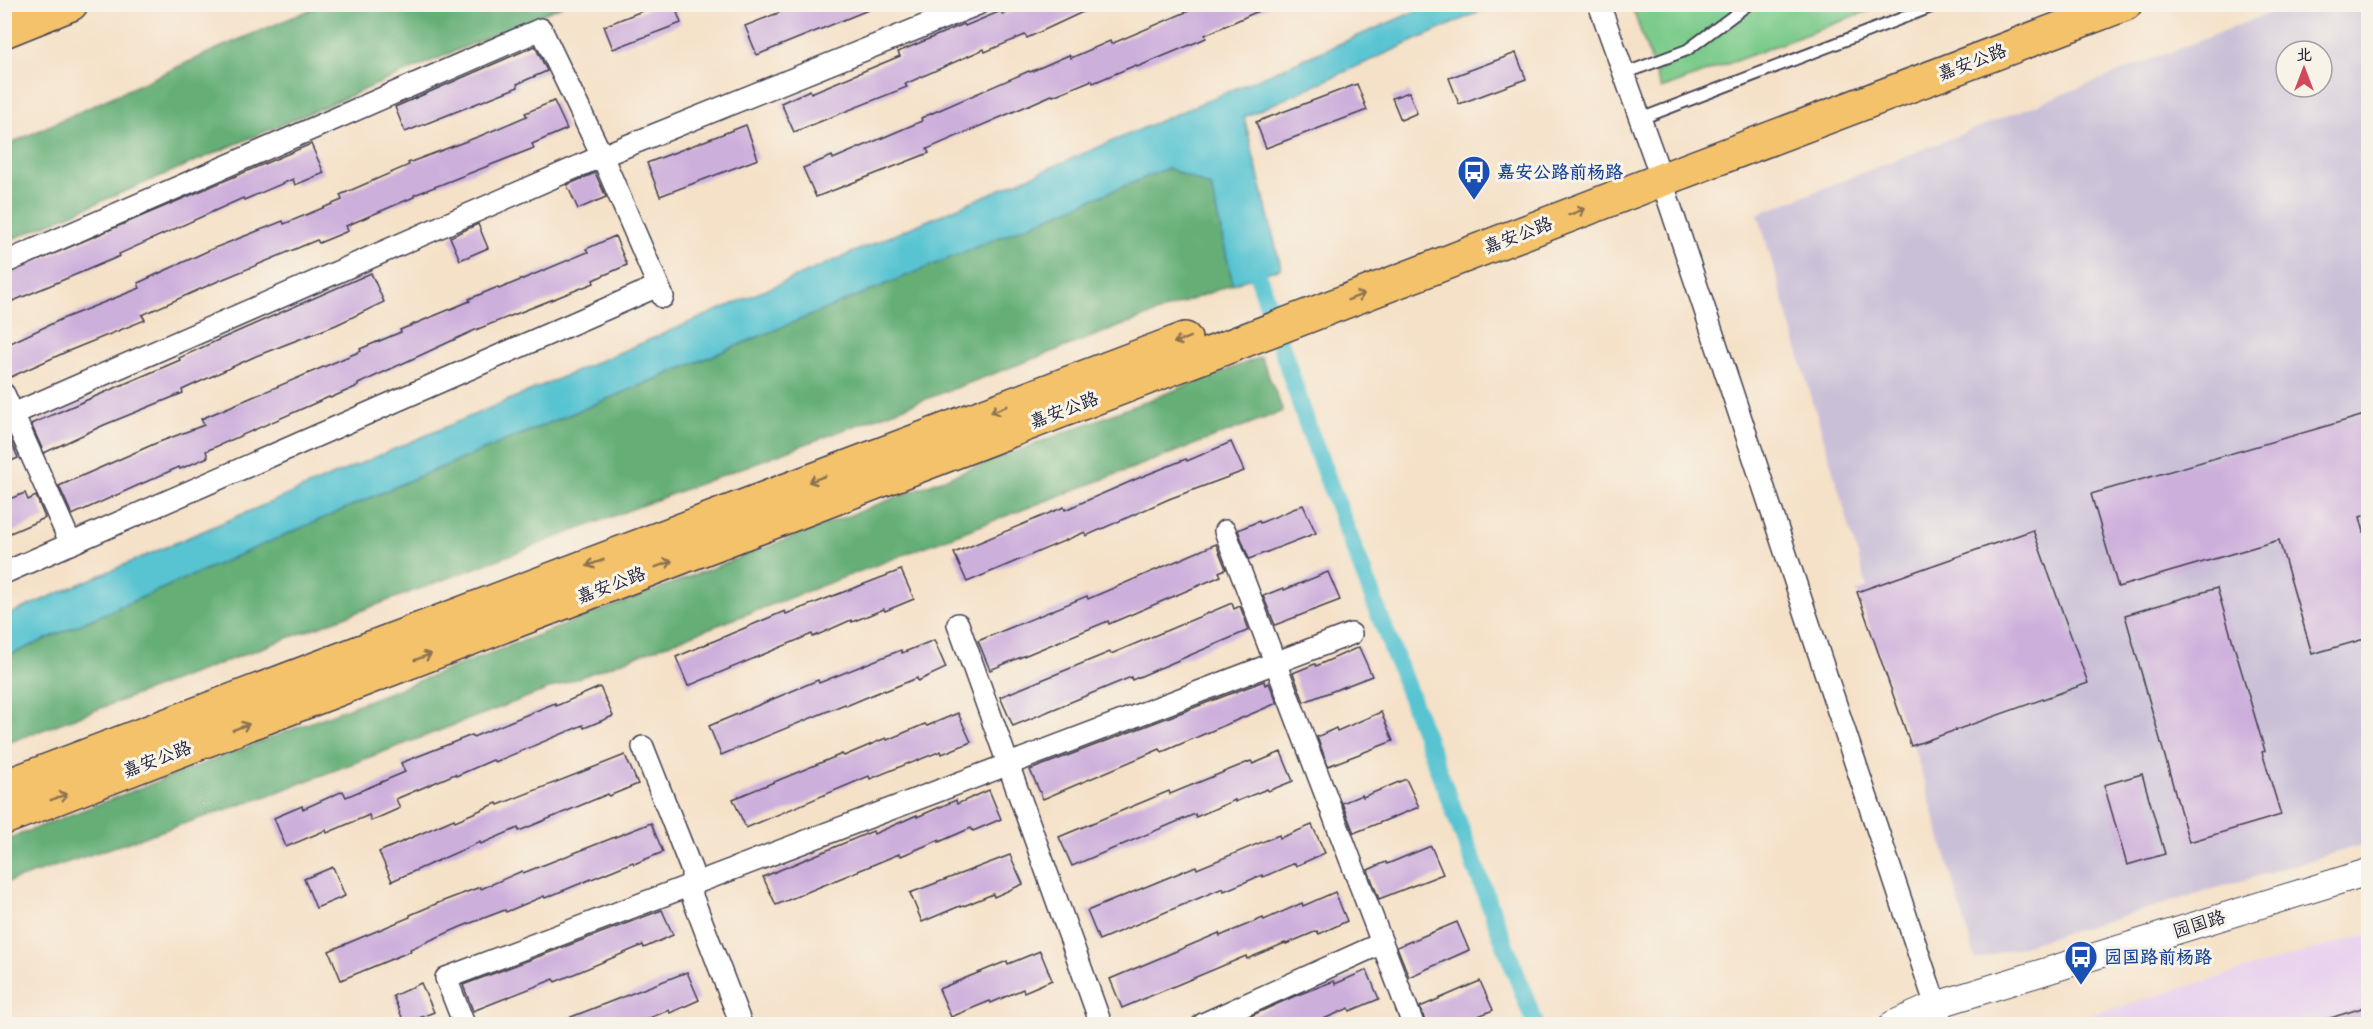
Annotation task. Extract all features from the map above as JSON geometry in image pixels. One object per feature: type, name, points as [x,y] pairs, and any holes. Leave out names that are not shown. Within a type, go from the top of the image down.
[{"type":"main road","points":[[4,31],[71,4]]},
{"type":"main road","name":"嘉安公路","points":[[4,818],[1240,330],[1658,170],[2067,4]]},
{"type":"main road","name":"嘉安公路","points":[[1658,170],[2125,4]]},
{"type":"main road","name":"嘉安公路","points":[[4,787],[1240,330]]},
{"type":"street","points":[[9,416],[602,156],[978,4]]},
{"type":"street","points":[[1599,4],[1658,170],[1939,1015]]},
{"type":"street","points":[[4,263],[541,29],[602,156],[660,291],[4,573]]},
{"type":"street","points":[[4,394],[9,416],[71,544]]},
{"type":"street","points":[[1225,531],[1413,1024]]},
{"type":"street","points":[[958,624],[1101,1024]]},
{"type":"street","points":[[464,1024],[446,978],[693,882],[1351,634]]},
{"type":"street","points":[[643,747],[692,871],[692,896],[741,1024]]},
{"type":"street","name":"园国路","points":[[1893,1024],[1939,1015],[2368,872]]},
{"type":"street","points":[[1203,1024],[1382,943]]},
{"type":"lane","points":[[1623,74],[1687,50],[1749,4]]},
{"type":"lane","points":[[1640,119],[1939,4]]},
{"type":"shaded area","points":[[2290,5],[2368,5],[2368,843],[1976,960],[1758,214]]},
{"type":"shaded area","points":[[2368,934],[2368,1024],[2059,1024]]},
{"type":"green space","points":[[324,4],[564,5],[5,242],[5,146],[219,48]]},
{"type":"green space","points":[[1631,4],[1884,5],[1661,89]]},
{"type":"green space","points":[[1168,168],[1211,187],[1233,284],[5,744],[5,657],[413,479]]},
{"type":"green space","points":[[1261,357],[1283,411],[264,797],[5,883],[5,840]]},
{"type":"water","points":[[1430,5],[1494,5],[1244,117],[1281,268],[1233,284],[1211,187],[1168,168],[413,479],[5,657],[5,616]]},
{"type":"building","points":[[660,4],[674,4],[681,23],[613,49],[604,26]]},
{"type":"building","points":[[801,4],[883,4],[757,55],[745,26]]},
{"type":"building","points":[[1027,4],[1100,4],[1027,38],[1025,35],[985,52],[984,49],[905,84],[907,87],[794,132],[781,103],[900,56],[898,52],[964,24],[965,26],[1001,11],[1003,15]]},
{"type":"building","points":[[1205,4],[1274,4],[1205,35],[1206,38],[1178,50],[1093,83],[1092,80],[1052,95],[927,149],[929,153],[816,197],[803,168],[832,156],[833,159],[922,121],[921,118],[1029,71],[1069,55],[1071,58],[1110,41],[1111,44]]},
{"type":"building","points":[[535,46],[547,71],[517,84],[518,87],[405,132],[395,107]]},
{"type":"building","points":[[1516,53],[1526,79],[1459,104],[1449,78]]},
{"type":"building","points":[[1357,84],[1367,110],[1266,148],[1256,122]]},
{"type":"building","points":[[1409,92],[1417,113],[1401,120],[1392,98]]},
{"type":"building","points":[[554,101],[567,129],[532,144],[534,148],[414,195],[414,197],[346,226],[348,231],[319,243],[317,240],[216,282],[142,315],[145,320],[4,380],[4,346],[62,319],[140,288],[138,283],[212,249],[283,221],[284,224],[342,200],[340,195],[409,165],[408,163],[480,136],[527,116],[525,113]]},
{"type":"building","points":[[746,125],[758,159],[660,196],[647,163]]},
{"type":"building","points":[[311,144],[324,173],[295,185],[293,179],[244,200],[243,198],[119,254],[120,256],[13,301],[4,283],[4,275]]},
{"type":"building","points":[[595,173],[606,197],[578,209],[567,185]]},
{"type":"building","points":[[478,224],[488,248],[460,260],[450,237]]},
{"type":"building","points":[[615,236],[627,265],[593,280],[594,283],[473,331],[358,384],[358,386],[206,451],[208,457],[180,469],[179,467],[72,515],[59,486],[154,444],[204,425],[201,419],[361,351],[360,349],[401,332],[400,330],[470,301],[469,299],[588,252],[586,249]]},
{"type":"building","points":[[371,273],[384,302],[336,325],[256,356],[182,390],[183,393],[104,425],[44,453],[31,424],[180,360],[179,358],[216,341]]},
{"type":"building","points":[[2368,414],[2368,514],[2360,517],[2368,547],[2368,638],[2312,654],[2279,540],[2118,587],[2091,494]]},
{"type":"building","points":[[8,434],[18,458],[4,464],[4,435]]},
{"type":"building","points":[[1231,442],[1244,471],[1169,499],[1086,536],[1085,532],[967,582],[954,553]]},
{"type":"building","points":[[25,493],[28,500],[36,496],[45,518],[8,534],[4,525],[4,501]]},
{"type":"building","points":[[1303,505],[1316,533],[1249,559],[1238,530]]},
{"type":"building","points":[[2033,530],[2088,683],[1911,746],[1857,592]]},
{"type":"building","points":[[1216,544],[1226,569],[1219,572],[1221,576],[1109,624],[1108,621],[990,670],[978,641],[1087,596],[1088,599]]},
{"type":"building","points":[[901,570],[914,599],[852,622],[851,620],[813,637],[812,634],[688,686],[676,657],[785,611],[786,614]]},
{"type":"building","points":[[1328,572],[1340,600],[1275,625],[1263,596]]},
{"type":"building","points":[[2217,588],[2265,751],[2262,752],[2281,815],[2189,842],[2125,615]]},
{"type":"building","points":[[1232,603],[1234,609],[1240,606],[1249,630],[1132,680],[1131,677],[1013,726],[1000,697],[1110,652],[1111,654]]},
{"type":"building","points":[[934,640],[946,668],[918,681],[917,678],[846,706],[845,704],[721,755],[709,726],[818,680],[819,683],[901,650],[902,653]]},
{"type":"building","points":[[1359,647],[1372,676],[1304,702],[1293,673],[1315,664],[1316,666]]},
{"type":"building","points":[[1264,681],[1265,685],[1269,683],[1277,703],[1162,752],[1160,749],[1043,799],[1030,770]]},
{"type":"building","points":[[600,687],[613,716],[584,728],[583,725],[495,762],[493,760],[456,776],[455,774],[396,799],[400,808],[371,821],[369,815],[286,847],[274,818],[302,806],[303,809],[343,791],[346,797],[405,772],[401,763],[472,735],[473,737],[555,703],[556,706]]},
{"type":"building","points":[[1381,712],[1393,741],[1328,766],[1317,737]]},
{"type":"building","points":[[958,713],[971,742],[942,754],[941,751],[870,779],[869,776],[746,828],[733,799],[842,754],[844,756],[886,738],[887,740]]},
{"type":"building","points":[[1281,752],[1293,781],[1235,802],[1235,800],[1196,817],[1195,814],[1072,866],[1059,837],[1169,791],[1170,794],[1251,761],[1253,764]]},
{"type":"building","points":[[625,755],[638,784],[519,831],[518,828],[481,844],[480,842],[392,881],[379,852],[454,819],[455,821],[497,803],[498,805]]},
{"type":"building","points":[[2142,774],[2165,854],[2127,865],[2104,785]]},
{"type":"building","points":[[1406,779],[1419,807],[1354,833],[1342,803]]},
{"type":"building","points":[[989,790],[1001,819],[973,831],[971,828],[901,856],[899,854],[776,905],[763,877],[873,831],[874,834],[956,800],[957,804]]},
{"type":"building","points":[[651,823],[663,852],[545,898],[544,896],[506,912],[505,910],[463,926],[410,949],[411,951],[341,980],[329,951],[438,903],[480,887],[481,889],[522,871],[523,873]]},
{"type":"building","points":[[1312,825],[1325,853],[1296,866],[1295,863],[1224,891],[1223,888],[1099,940],[1087,911],[1196,866],[1197,869],[1279,835],[1280,838]]},
{"type":"building","points":[[1431,846],[1443,874],[1379,899],[1368,870]]},
{"type":"building","points":[[1010,855],[1023,884],[994,897],[993,894],[922,922],[910,893]]},
{"type":"building","points":[[333,867],[345,896],[316,908],[304,879]]},
{"type":"building","points":[[1335,892],[1347,921],[1319,934],[1317,931],[1247,959],[1246,956],[1122,1008],[1110,979],[1219,933],[1220,936]]},
{"type":"building","points":[[662,910],[673,935],[644,948],[643,945],[555,982],[554,979],[473,1011],[463,985]]},
{"type":"building","points":[[1457,922],[1469,950],[1409,977],[1397,947]]},
{"type":"building","points":[[1040,951],[1052,980],[951,1017],[939,989],[1007,961],[1008,964]]},
{"type":"building","points":[[1367,970],[1379,999],[1350,1011],[1349,1008],[1312,1024],[1233,1024],[1295,996],[1334,981],[1335,984]]},
{"type":"building","points":[[687,972],[699,1000],[670,1013],[669,1010],[635,1024],[553,1024]]},
{"type":"building","points":[[1480,981],[1493,1010],[1459,1024],[1426,1024],[1420,1007]]},
{"type":"building","points":[[421,983],[434,1012],[405,1024],[393,996]]},
{"type":"building","points":[[2368,1006],[2368,1024],[2321,1024],[2321,1021]]},
{"type":"waterway","points":[[1251,254],[1309,430],[1535,1024]]},
{"type":"place","name":"嘉安公路前杨路","points":[[1474,201]]},
{"type":"place","name":"园国路前杨路","points":[[2081,986]]}]
